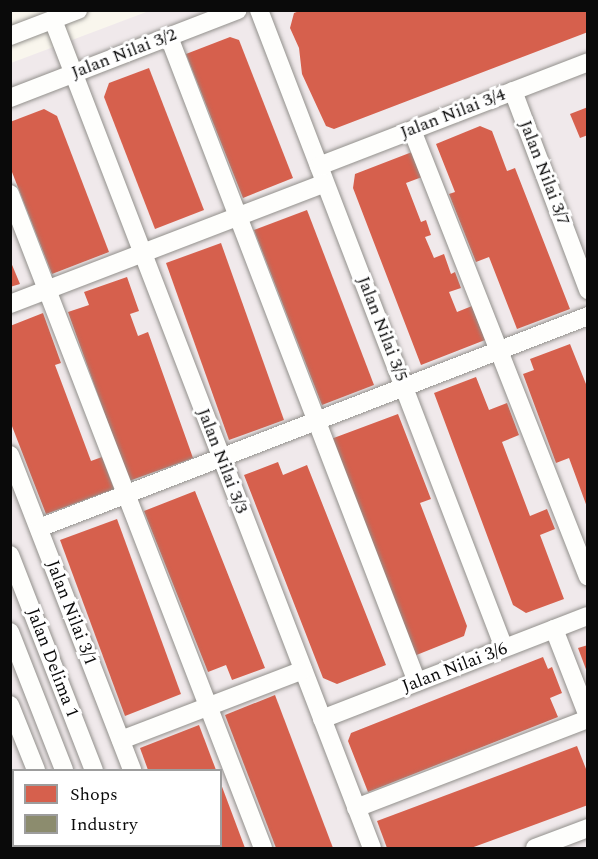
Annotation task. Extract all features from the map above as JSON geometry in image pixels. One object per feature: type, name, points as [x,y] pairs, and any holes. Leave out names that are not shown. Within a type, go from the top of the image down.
[{"type":"street","points":[[10,36],[78,10]]},
{"type":"street","name":"Jalan Nilai 3/2","points":[[10,98],[238,10]]},
{"type":"street","name":"Jalan Nilai 3/5","points":[[259,10],[504,648]]},
{"type":"street","name":"Jalan Nilai 3/3","points":[[53,20],[372,849]]},
{"type":"street","points":[[169,37],[417,682]]},
{"type":"street","name":"Jalan Nilai 3/4","points":[[10,304],[238,216],[412,130],[588,62]]},
{"type":"street","name":"Jalan Nilai 3/7","points":[[513,91],[588,290]]},
{"type":"street","points":[[412,130],[588,577]]},
{"type":"street","points":[[10,194],[263,849]]},
{"type":"street","points":[[39,528],[588,316]]},
{"type":"street","name":"Jalan Nilai 3/1","points":[[10,455],[131,769]]},
{"type":"street","name":"Jalan Delima 1","points":[[10,555],[17,591],[93,769]]},
{"type":"street","name":"Jalan Nilai 3/6","points":[[322,719],[588,616]]},
{"type":"street","points":[[356,808],[588,717],[554,629]]},
{"type":"street","name":"Jalan Delima 1","points":[[10,632],[63,769]]},
{"type":"street","points":[[121,740],[303,670]]},
{"type":"street","points":[[10,705],[35,769]]},
{"type":"street","points":[[535,849],[588,828]]},
{"type":"shaded area","points":[[149,11],[587,11],[587,848],[11,848],[11,63]]},
{"type":"building: Shops","points":[[302,10],[588,10],[588,32],[334,129],[326,126],[302,74],[299,48],[290,28],[294,13]]},
{"type":"building: Shops","points":[[230,37],[239,40],[293,178],[243,198],[186,54]]},
{"type":"building: Shops","points":[[149,68],[204,210],[155,229],[104,97],[109,83]]},
{"type":"building: Shops","points":[[588,107],[588,135],[580,138],[570,114]]},
{"type":"building: Shops","points":[[44,109],[57,116],[109,252],[52,274],[10,167],[10,122]]},
{"type":"building: Shops","points":[[480,126],[492,131],[507,171],[515,168],[570,309],[517,329],[489,257],[476,262],[449,194],[455,192],[436,144]]},
{"type":"building: Shops","points":[[412,152],[422,177],[406,183],[421,222],[426,220],[431,235],[425,237],[434,258],[444,254],[451,274],[455,272],[461,288],[449,292],[457,312],[472,306],[485,340],[421,365],[353,188],[355,174]]},
{"type":"building: Shops","points":[[307,210],[374,385],[322,405],[254,230]]},
{"type":"building: Shops","points":[[221,243],[284,420],[229,440],[166,263]]},
{"type":"building: Shops","points":[[10,260],[20,284],[10,287]]},
{"type":"building: Shops","points":[[127,277],[139,311],[130,314],[138,336],[148,332],[193,458],[129,481],[68,312],[89,305],[84,292]]},
{"type":"building: Shops","points":[[43,313],[61,363],[55,365],[91,461],[102,457],[114,489],[46,514],[10,421],[10,326]]},
{"type":"building: Shops","points":[[570,344],[588,389],[587,507],[569,458],[556,463],[523,374],[534,370],[530,359]]},
{"type":"building: Shops","points":[[476,377],[489,410],[507,403],[519,435],[502,442],[530,516],[547,509],[555,529],[540,535],[564,599],[526,613],[513,605],[434,393]]},
{"type":"building: Shops","points":[[398,414],[431,499],[420,503],[467,626],[464,636],[414,656],[331,439]]},
{"type":"building: Shops","points":[[278,462],[283,475],[307,465],[386,665],[337,684],[323,678],[244,475]]},
{"type":"building: Shops","points":[[195,491],[265,668],[232,680],[226,665],[208,672],[144,511]]},
{"type":"building: Shops","points":[[117,519],[181,694],[125,716],[60,540]]},
{"type":"building: Shops","points":[[588,645],[588,672],[587,672],[578,648]]},
{"type":"building: Shops","points":[[543,657],[548,669],[552,667],[562,693],[550,698],[558,717],[368,792],[348,741],[351,733]]},
{"type":"building: Shops","points":[[275,695],[333,848],[276,848],[225,715]]},
{"type":"building: Shops","points":[[199,725],[216,769],[148,769],[140,748]]},
{"type":"building: Shops","points":[[577,746],[588,774],[588,805],[471,848],[387,848],[377,821]]},
{"type":"building: Shops","points":[[222,787],[245,848],[177,848],[222,847]]},
{"type":"building: Industry","points":[[10,767],[12,770],[12,847],[42,848],[10,848]]}]
